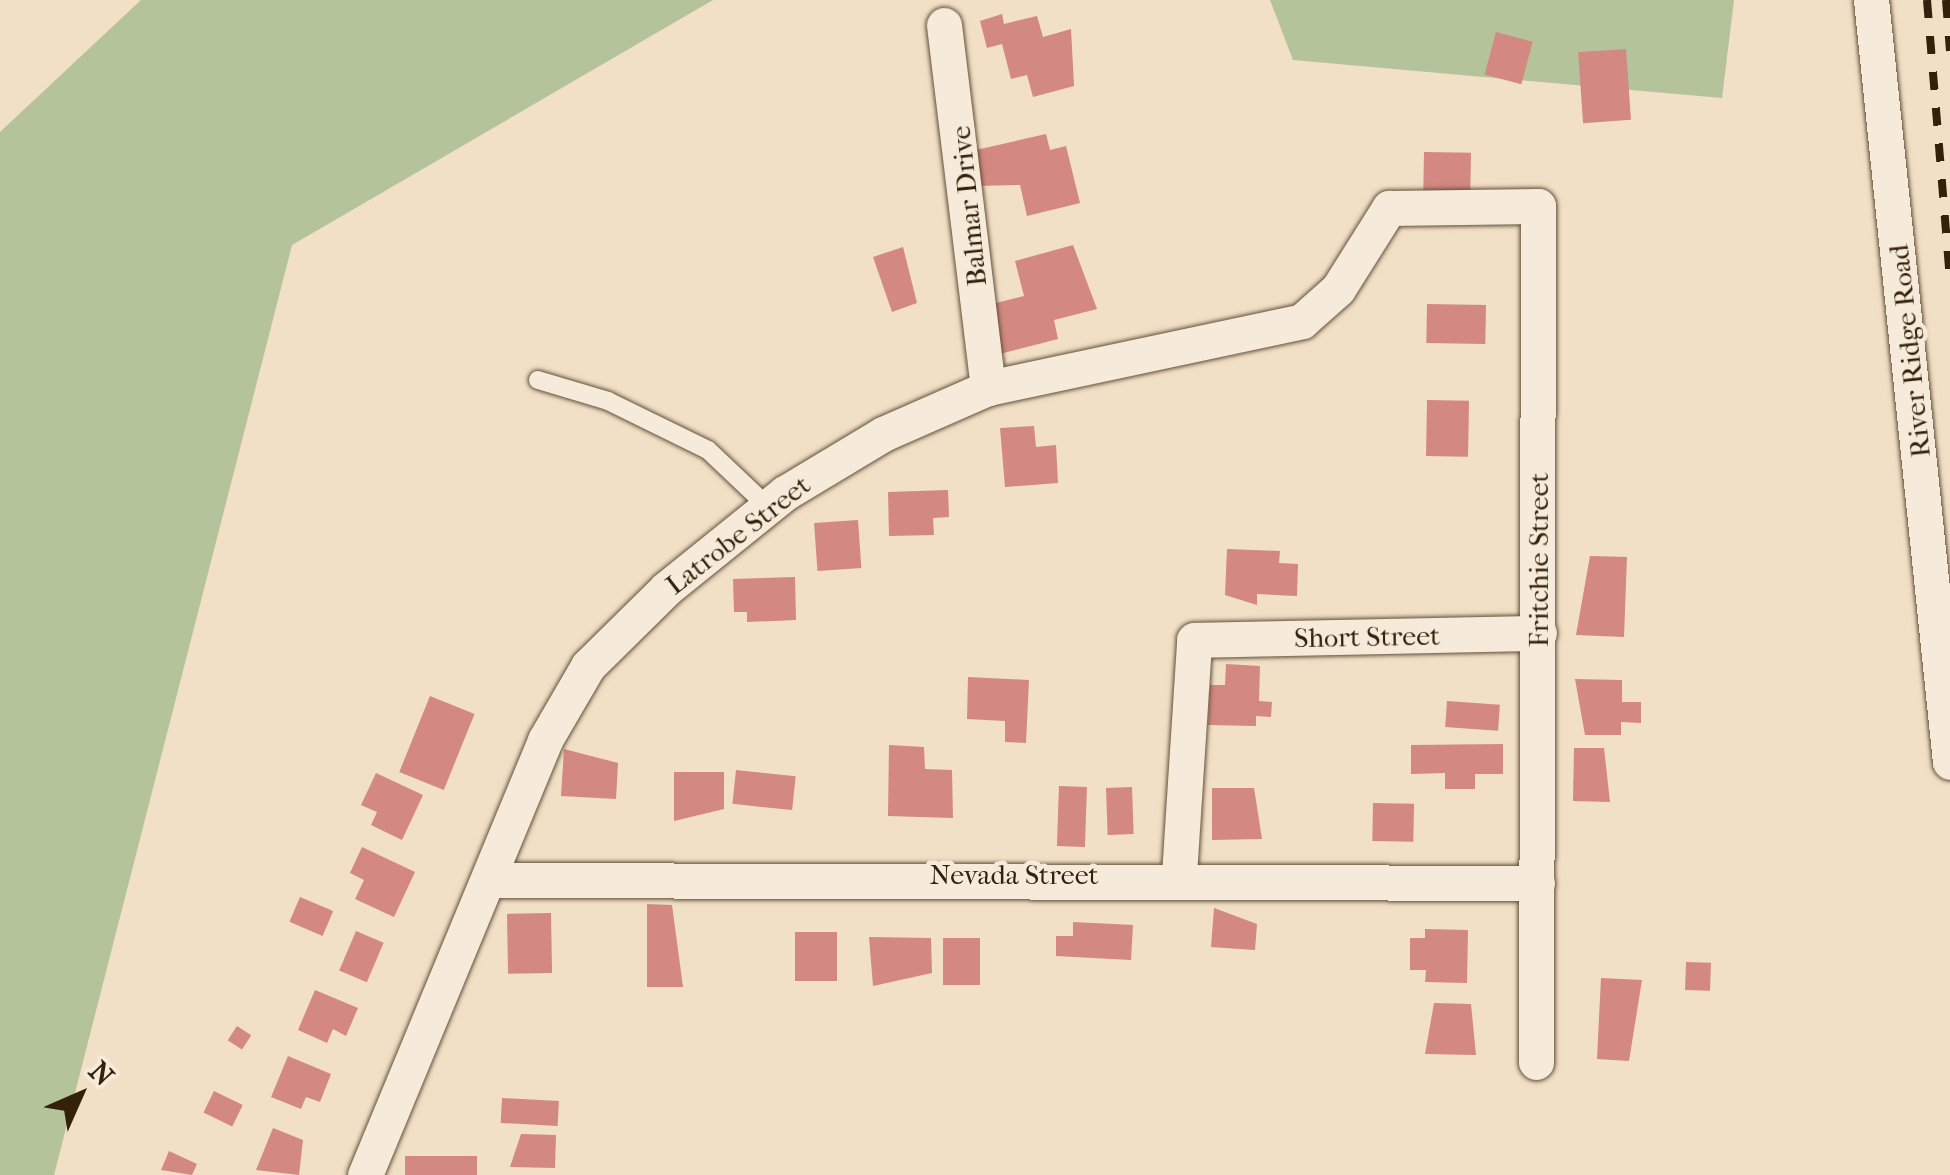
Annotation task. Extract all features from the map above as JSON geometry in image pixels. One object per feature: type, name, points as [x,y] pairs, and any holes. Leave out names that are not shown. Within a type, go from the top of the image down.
[{"type":"street","name":"River Ridge Road","points":[[1871,0],[1950,762]]},
{"type":"street","name":"Balmar Drive","points":[[944,25],[988,388]]},
{"type":"street","name":"Fritchie Street","points":[[1389,208],[1538,206],[1536,1062]]},
{"type":"street","name":"Latrobe Street","points":[[365,1175],[491,880],[545,740],[588,666],[768,506],[882,434],[988,388],[1302,321],[1338,289],[1389,208]]},
{"type":"street","name":"Short Street","points":[[1178,875],[1194,640],[1539,633]]},
{"type":"street","name":"Nevada Street","points":[[491,880],[1178,875],[1537,883]]},
{"type":"lane","points":[[538,380],[608,400],[708,450],[768,506]]},
{"type":"green space","points":[[141,0],[713,0],[292,245],[54,1175],[0,1175],[0,132]]},
{"type":"green space","points":[[1270,0],[1734,0],[1722,98],[1293,60]]},
{"type":"building","points":[[1002,14],[1004,24],[1037,16],[1043,37],[1071,29],[1074,86],[1033,97],[1027,75],[1011,79],[1002,44],[987,48],[980,21]]},
{"type":"building","points":[[1496,32],[1533,42],[1521,84],[1485,75]]},
{"type":"building","points":[[1626,49],[1631,120],[1583,123],[1578,52]]},
{"type":"building","points":[[1046,134],[1050,150],[1066,146],[1080,203],[1027,216],[1020,185],[975,186],[967,152]]},
{"type":"building","points":[[1424,152],[1471,153],[1470,195],[1423,194]]},
{"type":"building","points":[[1073,245],[1097,309],[1054,320],[1058,339],[996,355],[984,306],[1024,296],[1015,261]]},
{"type":"building","points":[[903,247],[917,303],[892,312],[873,257]]},
{"type":"building","points":[[1427,304],[1486,305],[1485,344],[1426,343]]},
{"type":"building","points":[[1427,400],[1469,401],[1468,457],[1426,456]]},
{"type":"building","points":[[1034,426],[1036,447],[1056,445],[1058,483],[1005,487],[1000,428]]},
{"type":"building","points":[[948,490],[949,517],[933,518],[934,535],[889,536],[888,492]]},
{"type":"building","points":[[858,520],[861,568],[817,571],[814,523]]},
{"type":"building","points":[[1227,549],[1280,551],[1279,563],[1298,564],[1297,596],[1257,594],[1257,605],[1225,595]]},
{"type":"building","points":[[1590,556],[1627,557],[1624,637],[1576,635]]},
{"type":"building","points":[[795,577],[796,620],[747,622],[747,612],[734,612],[733,579]]},
{"type":"building","points":[[1226,664],[1260,666],[1259,701],[1272,702],[1271,717],[1256,716],[1256,726],[1208,725],[1210,685],[1225,685]]},
{"type":"building","points":[[968,677],[1029,680],[1026,743],[1005,742],[1005,721],[967,719]]},
{"type":"building","points":[[1575,679],[1622,680],[1622,702],[1641,702],[1641,723],[1621,722],[1621,735],[1585,735]]},
{"type":"building","points":[[430,696],[475,714],[444,790],[399,772]]},
{"type":"building","points":[[1447,701],[1500,705],[1498,731],[1445,727]]},
{"type":"building","points":[[1503,744],[1503,774],[1475,774],[1475,789],[1445,789],[1445,773],[1411,774],[1411,745]]},
{"type":"building","points":[[889,745],[924,747],[925,769],[952,770],[953,818],[888,816]]},
{"type":"building","points":[[1574,748],[1604,748],[1610,802],[1573,801]]},
{"type":"building","points":[[564,749],[618,763],[616,799],[561,796]]},
{"type":"building","points":[[736,770],[796,776],[792,810],[732,804]]},
{"type":"building","points":[[674,772],[724,772],[724,809],[674,821]]},
{"type":"building","points":[[376,773],[423,795],[402,840],[371,825],[377,812],[361,805]]},
{"type":"building","points":[[1059,786],[1087,787],[1085,847],[1057,846]]},
{"type":"building","points":[[1132,787],[1134,834],[1108,835],[1106,788]]},
{"type":"building","points":[[1212,788],[1254,788],[1262,839],[1212,840]]},
{"type":"building","points":[[1373,803],[1414,804],[1413,842],[1372,841]]},
{"type":"building","points":[[362,847],[415,872],[394,917],[355,899],[364,880],[350,873]]},
{"type":"building","points":[[300,897],[333,911],[323,936],[289,922]]},
{"type":"building","points":[[647,904],[672,905],[683,987],[647,987]]},
{"type":"building","points":[[1214,908],[1257,924],[1255,950],[1211,947]]},
{"type":"building","points":[[551,913],[552,973],[508,974],[507,914]]},
{"type":"building","points":[[1073,922],[1133,925],[1131,960],[1056,956],[1056,936],[1073,936]]},
{"type":"building","points":[[1425,929],[1468,930],[1467,983],[1425,982],[1426,970],[1410,970],[1410,938],[1425,938]]},
{"type":"building","points":[[356,931],[384,943],[367,982],[339,971]]},
{"type":"building","points":[[795,932],[837,932],[837,981],[795,981]]},
{"type":"building","points":[[869,937],[931,938],[932,973],[873,986]]},
{"type":"building","points":[[943,938],[980,938],[980,985],[943,985]]},
{"type":"building","points":[[1686,962],[1711,963],[1710,991],[1685,990]]},
{"type":"building","points":[[1601,978],[1642,980],[1629,1061],[1597,1059]]},
{"type":"building","points":[[315,990],[358,1008],[346,1036],[333,1029],[327,1043],[298,1030]]},
{"type":"building","points":[[1434,1003],[1471,1004],[1476,1055],[1425,1054]]},
{"type":"building","points":[[237,1026],[251,1035],[242,1050],[228,1040]]},
{"type":"building","points":[[288,1056],[331,1074],[320,1102],[306,1097],[301,1109],[271,1097]]},
{"type":"building","points":[[214,1091],[243,1105],[232,1127],[203,1113]]},
{"type":"building","points":[[502,1098],[559,1101],[558,1126],[501,1123]]},
{"type":"building","points":[[273,1128],[303,1140],[299,1175],[256,1170]]},
{"type":"building","points":[[521,1134],[556,1135],[555,1168],[510,1167]]},
{"type":"building","points":[[169,1151],[197,1164],[192,1175],[161,1170]]},
{"type":"building","points":[[405,1156],[477,1156],[477,1175],[405,1175]]},
{"type":"railway","points":[[1927,0],[1950,277]]},
{"type":"railway","points":[[1946,0],[1950,51]]}]
